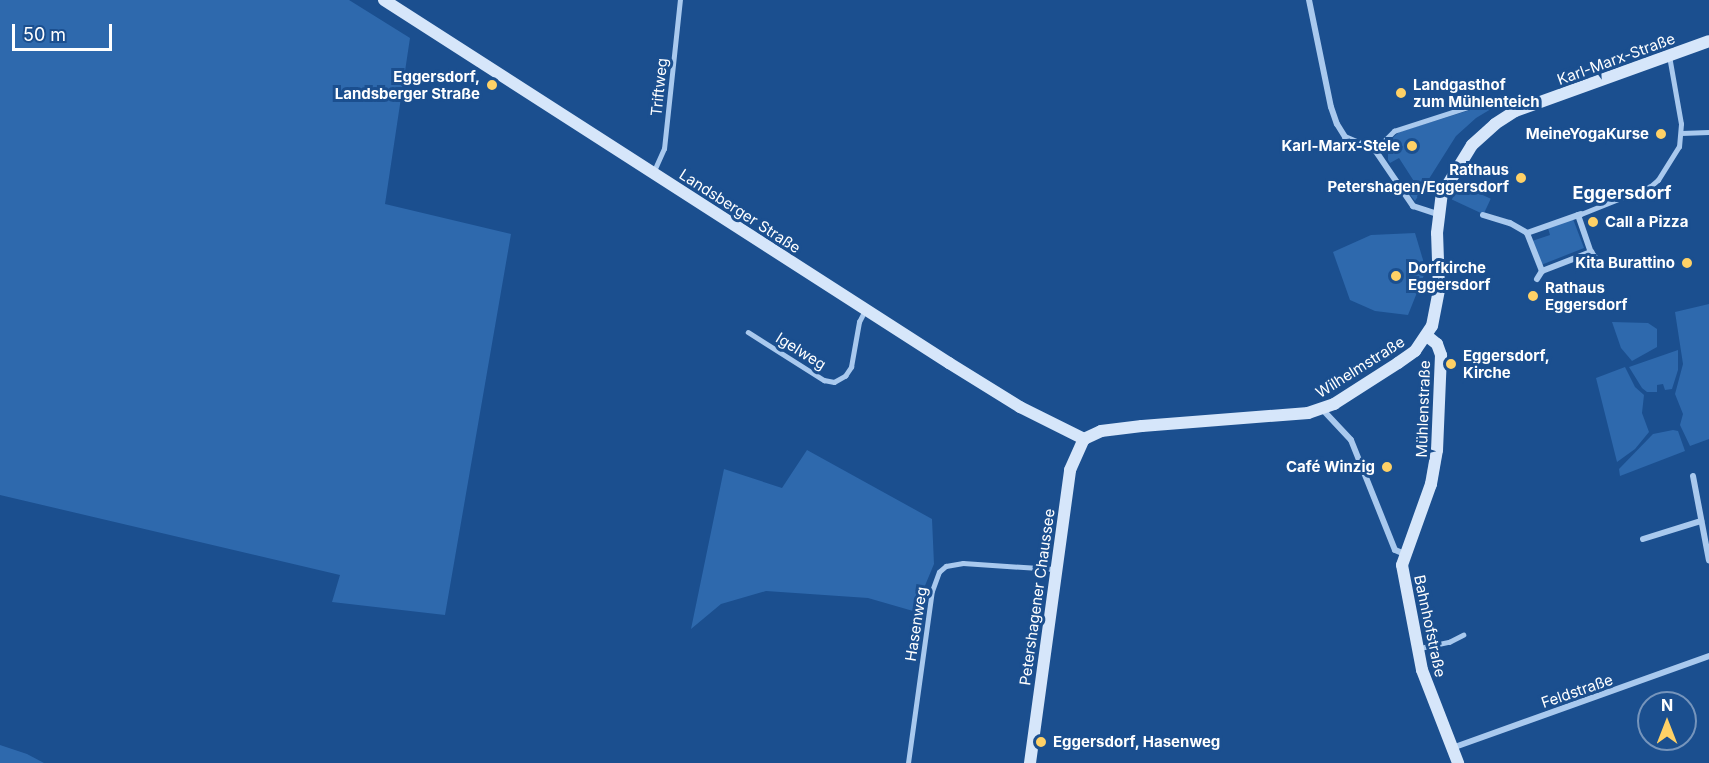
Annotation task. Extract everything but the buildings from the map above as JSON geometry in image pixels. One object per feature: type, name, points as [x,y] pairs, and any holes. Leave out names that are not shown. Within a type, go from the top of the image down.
[{"type":"main road","name":"Landsberger Straße","points":[[384,0],[1020,407],[1084,438]]},
{"type":"main road","name":"Karl-Marx-Straße","points":[[1515,111],[1709,41]]},
{"type":"main road","name":"Wilhelmstraße","points":[[1084,438],[1101,431],[1308,413],[1322,409],[1407,358],[1427,336],[1436,313],[1439,289],[1438,214],[1442,194],[1472,145],[1515,111]]},
{"type":"main road","name":"Mühlenstraße","points":[[1405,554],[1431,484],[1437,450],[1441,355],[1437,344],[1427,336]]},
{"type":"main road","name":"Petershagener Chaussee","points":[[1029,763],[1070,470],[1084,438]]},
{"type":"main road","name":"Bahnhofstraße","points":[[1405,554],[1402,565],[1417,648],[1429,693],[1458,763]]},
{"type":"street","points":[[1309,0],[1331,106],[1337,124],[1345,137],[1376,150],[1410,204],[1420,211],[1438,214]]},
{"type":"street","points":[[1483,215],[1510,223],[1527,233],[1542,271]]},
{"type":"street","points":[[1527,233],[1579,215],[1591,252],[1596,259]]},
{"type":"street","points":[[1537,279],[1542,271],[1591,252]]},
{"type":"street","points":[[1322,409],[1351,440],[1395,550],[1405,554]]},
{"type":"street","points":[[1693,476],[1709,561]]},
{"type":"street","points":[[1643,539],[1701,521]]},
{"type":"street","name":"Feldstraße","points":[[1452,748],[1709,656]]},
{"type":"lane","name":"Triftweg","points":[[653,174],[664,149],[680,0]]},
{"type":"lane","points":[[1579,215],[1651,186],[1658,180],[1679,147],[1681,133],[1669,56]]},
{"type":"lane","points":[[1376,150],[1394,131],[1475,105],[1504,97],[1515,111]]},
{"type":"lane","points":[[1681,133],[1709,132]]},
{"type":"lane","name":"Igelweg","points":[[748,332],[824,380],[834,382],[845,376],[851,367],[859,322],[866,310]]},
{"type":"lane","name":"Hasenweg","points":[[908,763],[932,591],[939,572],[946,566],[963,562],[1056,569]]},
{"type":"lane","points":[[1417,648],[1449,642],[1463,635]]},
{"type":"shaded area","points":[[0,0],[349,0],[410,38],[385,204],[511,234],[445,615],[332,602],[340,575],[0,495]]},
{"type":"shaded area","points":[[1496,102],[1501,103],[1476,118],[1456,136],[1415,201],[1408,192],[1417,186],[1399,158],[1390,163],[1388,160],[1388,142],[1399,132]]},
{"type":"shaded area","points":[[1459,184],[1491,199],[1484,214],[1452,199]]},
{"type":"shaded area","points":[[1573,219],[1584,248],[1541,265],[1532,241],[1550,235],[1548,228]]},
{"type":"shaded area","points":[[1415,233],[1426,270],[1408,315],[1375,311],[1350,300],[1333,252],[1371,235]]},
{"type":"shaded area","points":[[1709,304],[1709,439],[1690,446],[1680,425],[1683,414],[1675,394],[1683,364],[1675,312]]},
{"type":"shaded area","points":[[1612,322],[1648,323],[1657,329],[1657,347],[1632,361],[1621,348]]},
{"type":"shaded area","points":[[1678,350],[1678,370],[1672,389],[1665,390],[1663,384],[1657,385],[1657,392],[1647,392],[1642,388],[1629,367]]},
{"type":"shaded area","points":[[1625,367],[1635,387],[1644,395],[1642,413],[1649,432],[1635,449],[1617,462],[1596,378]]},
{"type":"shaded area","points":[[1678,431],[1685,451],[1620,476],[1619,469],[1653,434]]},
{"type":"shaded area","points":[[807,450],[932,519],[934,564],[924,588],[920,613],[868,598],[766,591],[721,604],[691,629],[724,469],[782,488]]},
{"type":"shaded area","points":[[0,745],[27,754],[44,763],[0,763]]},
{"type":"place","name":"Eggersdorf, Landsberger Straße","points":[[492,85]]},
{"type":"place","name":"Landgasthof zum Mühlenteich","points":[[1401,93]]},
{"type":"place","name":"MeineYogaKurse","points":[[1661,134]]},
{"type":"place","name":"Karl-Marx-Stele","points":[[1412,146]]},
{"type":"place","name":"Rathaus Petershagen/Eggersdorf","points":[[1521,178]]},
{"type":"place","name":"Call a Pizza","points":[[1593,222]]},
{"type":"place","name":"Kita Burattino","points":[[1687,263]]},
{"type":"place","name":"Dorfkirche Eggersdorf","points":[[1396,276]]},
{"type":"place","name":"Rathaus Eggersdorf","points":[[1533,296]]},
{"type":"place","name":"Eggersdorf, Kirche","points":[[1451,364]]},
{"type":"place","name":"Café Winzig","points":[[1387,467]]},
{"type":"place","name":"Eggersdorf, Hasenweg","points":[[1041,742]]},
{"type":"district","name":"Eggersdorf","points":[[1622,193]]}]
